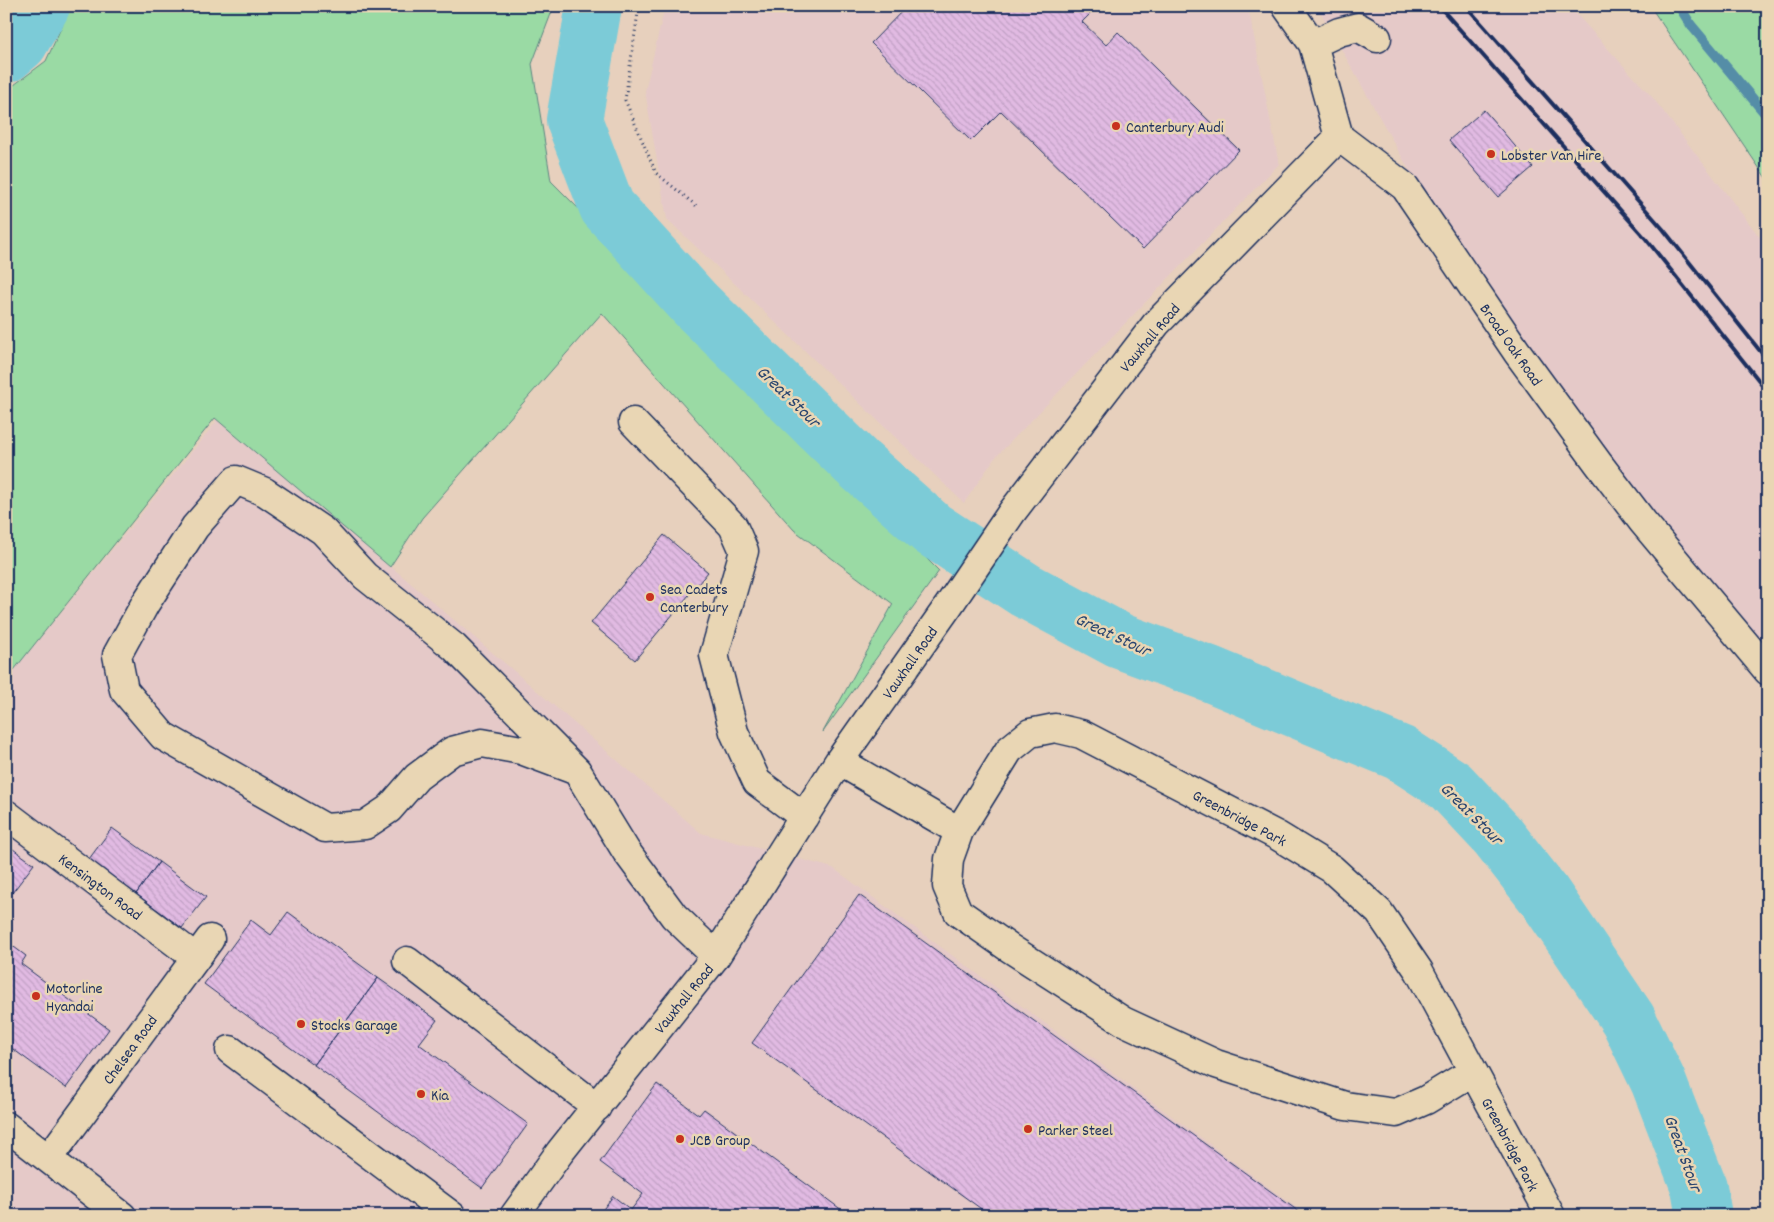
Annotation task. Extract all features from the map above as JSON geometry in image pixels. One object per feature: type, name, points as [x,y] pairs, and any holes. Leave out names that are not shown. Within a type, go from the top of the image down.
[{"type":"street","points":[[1286,6],[1313,44],[1339,137]]},
{"type":"street","points":[[1313,44],[1339,32],[1358,27],[1377,38]]},
{"type":"street","name":"Vauxhall Road","points":[[514,1216],[560,1152],[716,956],[839,762],[1012,512],[1156,324],[1339,137]]},
{"type":"street","name":"Broad Oak Road","points":[[1339,137],[1405,187],[1517,352],[1598,463],[1643,522],[1768,671]]},
{"type":"street","points":[[633,422],[733,526],[744,551],[714,655],[734,732],[757,782],[804,817]]},
{"type":"street","points":[[577,771],[521,750],[482,742],[452,751],[416,777],[389,809],[365,825],[325,828],[163,736],[124,690],[117,655],[145,604],[195,526],[236,480],[265,492],[323,531],[365,576],[454,647],[577,771],[626,851],[674,916],[716,956]]},
{"type":"street","name":"Greenbridge Park","points":[[1472,1072],[1426,1100],[1396,1113],[1345,1106],[1216,1064],[1123,1020],[1008,947],[958,912],[947,886],[949,859],[959,831],[1009,750],[1030,733],[1055,728],[1081,734],[1278,836],[1332,869],[1379,912],[1419,972],[1551,1216]]},
{"type":"street","points":[[839,762],[959,831]]},
{"type":"street","name":"Kensington Road","points":[[6,814],[203,948]]},
{"type":"street","name":"Chelsea Road","points":[[49,1158],[203,948]]},
{"type":"street","points":[[407,961],[596,1107]]},
{"type":"street","points":[[230,1050],[452,1216]]},
{"type":"street","points":[[6,1126],[122,1216]]},
{"type":"path","points":[[639,6],[625,100],[656,173],[699,208]]},
{"type":"shaded area","points":[[665,6],[1248,6],[1279,164],[994,459],[964,503],[667,219],[645,91]]},
{"type":"shaded area","points":[[1317,6],[1569,6],[1653,98],[1768,248],[1768,648],[1650,514],[1417,184]]},
{"type":"shaded area","points":[[215,417],[701,833],[833,868],[1308,1216],[6,1216],[6,680],[216,422]]},
{"type":"green space","points":[[71,6],[554,6],[532,64],[551,181],[939,571],[823,732],[893,604],[794,530],[602,313],[422,518],[390,567],[215,418],[6,680],[6,91],[46,61]]},
{"type":"green space","points":[[1650,6],[1768,6],[1768,181]]},
{"type":"building","name":"Canterbury Audi","points":[[907,6],[1094,6],[1096,8],[1082,22],[1106,45],[1118,32],[1239,150],[1143,249],[1001,111],[971,141],[871,43]]},
{"type":"building","name":"Lobster Van Hire","points":[[1484,110],[1533,167],[1498,197],[1449,140]]},
{"type":"building","name":"Sea Cadets Canterbury","points":[[664,535],[708,572],[635,660],[591,623]]},
{"type":"building","points":[[112,828],[159,862],[136,894],[89,859]]},
{"type":"building","points":[[6,844],[34,864],[6,901]]},
{"type":"building","points":[[159,862],[206,897],[182,928],[136,894]]},
{"type":"building","name":"Parker Steel","points":[[859,895],[1305,1216],[991,1216],[752,1043]]},
{"type":"building","name":"Stocks Garage","points":[[288,912],[378,978],[314,1065],[204,984],[251,920],[271,935]]},
{"type":"building","name":"Motorline Hyandai","points":[[10,944],[26,956],[21,964],[109,1029],[66,1088],[6,1044],[6,950]]},
{"type":"building","name":"Kia","points":[[378,978],[437,1020],[419,1044],[528,1124],[482,1188],[314,1065]]},
{"type":"building","name":"JCB Group","points":[[657,1084],[699,1115],[704,1109],[850,1216],[598,1216],[613,1196],[631,1210],[643,1194],[600,1162]]},
{"type":"waterway","name":"Great Stour","points":[[6,55],[20,43],[42,6]]},
{"type":"waterway","name":"Great Stour","points":[[594,6],[574,120],[607,207],[695,304],[856,462],[932,529],[1025,590],[1120,641],[1210,674],[1400,753],[1451,786],[1497,835],[1543,894],[1628,1019],[1658,1081],[1699,1187],[1704,1216]]},
{"type":"waterway","points":[[1679,6],[1691,25],[1768,117]]},
{"type":"railway","points":[[1439,6],[1646,239],[1768,392]]},
{"type":"railway","points":[[1466,6],[1663,229],[1768,361]]},
{"type":"place","name":"Canterbury Audi","points":[[1116,126]]},
{"type":"place","name":"Lobster Van Hire","points":[[1491,154]]},
{"type":"place","name":"Sea Cadets Canterbury","points":[[650,597]]},
{"type":"place","name":"Motorline Hyandai","points":[[36,996]]},
{"type":"place","name":"Stocks Garage","points":[[301,1024]]},
{"type":"place","name":"Kia","points":[[421,1094]]},
{"type":"place","name":"Parker Steel","points":[[1028,1129]]},
{"type":"place","name":"JCB Group","points":[[680,1139]]}]
